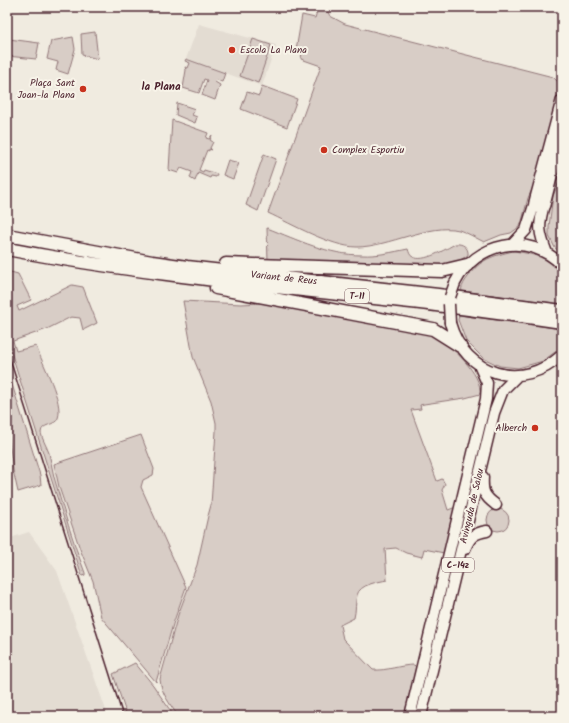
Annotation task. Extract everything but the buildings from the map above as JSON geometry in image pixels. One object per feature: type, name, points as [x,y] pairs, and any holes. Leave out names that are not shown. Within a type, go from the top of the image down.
[{"type":"highway","points":[[539,204],[562,101]]},
{"type":"highway","points":[[539,204],[562,134]]},
{"type":"highway","name":"Variant de Reus","points":[[7,235],[152,267],[562,322]]},
{"type":"highway","name":"Variant de Reus","points":[[7,249],[61,259],[438,295],[562,311]]},
{"type":"highway","points":[[460,346],[433,329],[162,279],[152,267],[160,259],[188,263],[442,272],[467,265]]},
{"type":"main road","points":[[512,245],[526,230],[539,204]]},
{"type":"main road","points":[[539,204],[542,241],[547,253]]},
{"type":"main road","points":[[562,265],[547,253],[529,246],[512,245],[488,250],[477,256],[467,265],[455,283],[450,304],[450,323],[460,346],[479,365],[498,373],[518,376],[545,368],[562,355]]},
{"type":"main road","name":"Avinguda de Salou","points":[[410,716],[488,390],[487,383],[479,365]]},
{"type":"main road","name":"Avinguda de Salou","points":[[422,716],[494,413],[503,390],[518,376]]},
{"type":"main road","points":[[485,450],[483,491],[487,499],[496,505]]},
{"type":"main road","points":[[456,571],[472,535],[487,531]]},
{"type":"shaded area","points":[[325,7],[330,16],[345,24],[553,77],[560,84],[540,167],[519,227],[511,233],[501,235],[484,242],[462,231],[448,229],[422,232],[369,246],[357,247],[347,246],[324,239],[268,213],[321,66],[301,59],[302,52],[296,50],[302,15],[315,18],[318,8]]},
{"type":"shaded area","name":"Escola La Plana","points":[[199,24],[276,45],[262,86],[186,59]]},
{"type":"shaded area","points":[[95,32],[98,59],[82,55],[81,34]]},
{"type":"shaded area","points":[[73,37],[75,49],[68,74],[56,70],[58,62],[47,59],[51,41]]},
{"type":"shaded area","points":[[9,39],[39,43],[36,59],[7,56]]},
{"type":"shaded area","points":[[253,39],[271,45],[258,83],[240,76]]},
{"type":"shaded area","points":[[186,59],[225,73],[222,82],[217,80],[215,82],[220,85],[215,100],[202,95],[207,80],[204,79],[199,93],[183,88],[186,70],[185,67],[188,68],[190,63],[185,61]]},
{"type":"shaded area","points":[[262,86],[297,99],[287,127],[241,109],[247,92],[259,96]]},
{"type":"shaded area","points":[[177,103],[195,109],[192,115],[197,117],[195,123],[176,115]]},
{"type":"shaded area","points":[[172,120],[208,133],[206,138],[209,139],[212,135],[210,140],[213,142],[210,148],[212,150],[207,150],[199,170],[217,174],[216,177],[211,176],[210,178],[198,173],[195,181],[190,178],[192,172],[181,168],[178,173],[169,170]]},
{"type":"shaded area","points":[[264,154],[276,159],[258,211],[246,205]]},
{"type":"shaded area","points":[[228,160],[239,163],[233,179],[223,175]]},
{"type":"shaded area","points":[[562,175],[562,249],[559,251],[555,248],[549,236],[549,226],[553,196]]},
{"type":"shaded area","points":[[267,228],[325,250],[349,254],[385,254],[408,249],[412,256],[423,258],[434,255],[455,244],[458,244],[466,248],[468,255],[456,263],[446,266],[268,261]]},
{"type":"shaded area","points":[[513,251],[534,255],[548,261],[559,270],[563,278],[562,304],[461,291],[467,279],[482,262]]},
{"type":"shaded area","points":[[7,271],[18,274],[31,300],[17,306],[19,311],[72,285],[83,287],[97,323],[83,330],[80,318],[71,317],[47,329],[13,341],[16,351],[36,346],[52,382],[58,402],[59,411],[57,421],[43,428],[41,433],[49,453],[61,501],[85,573],[85,575],[82,576],[7,339]]},
{"type":"shaded area","points":[[183,301],[241,304],[261,303],[428,334],[448,345],[456,352],[471,369],[476,378],[480,386],[480,394],[465,398],[424,404],[420,405],[421,409],[411,410],[437,481],[442,479],[445,484],[442,490],[448,510],[456,507],[444,553],[424,549],[422,557],[406,553],[396,548],[385,549],[387,580],[370,584],[362,588],[357,595],[354,618],[340,625],[343,639],[373,670],[383,670],[409,665],[414,665],[416,667],[404,716],[178,716],[166,698],[160,679],[178,615],[197,565],[211,505],[216,431],[216,423],[211,401],[193,357]]},
{"type":"shaded area","points":[[459,315],[562,329],[562,345],[543,361],[518,368],[500,366],[483,358],[466,341],[458,320]]},
{"type":"shaded area","points":[[7,368],[40,475],[41,485],[18,492],[13,470],[7,425]]},
{"type":"shaded area","points":[[141,435],[154,469],[153,475],[143,480],[141,487],[186,587],[174,621],[156,682],[101,617],[93,581],[80,549],[59,487],[54,464]]},
{"type":"shaded area","points":[[498,509],[506,512],[509,520],[506,528],[498,531],[490,528],[487,520],[490,512]]},
{"type":"shaded area","points":[[29,532],[57,571],[108,716],[7,716],[7,539]]},
{"type":"shaded area","points":[[135,663],[153,685],[174,716],[127,716],[113,674]]},
{"type":"railway","points":[[7,350],[123,716]]},
{"type":"place","name":"Escola La Plana","points":[[232,50]]},
{"type":"place","name":"Plaça Sant Joan-la Plana","points":[[83,89]]},
{"type":"place","name":"Complex Esportiu","points":[[324,150]]},
{"type":"place","name":"Alberch","points":[[535,428]]},
{"type":"district","name":"la Plana","points":[[161,87]]}]
